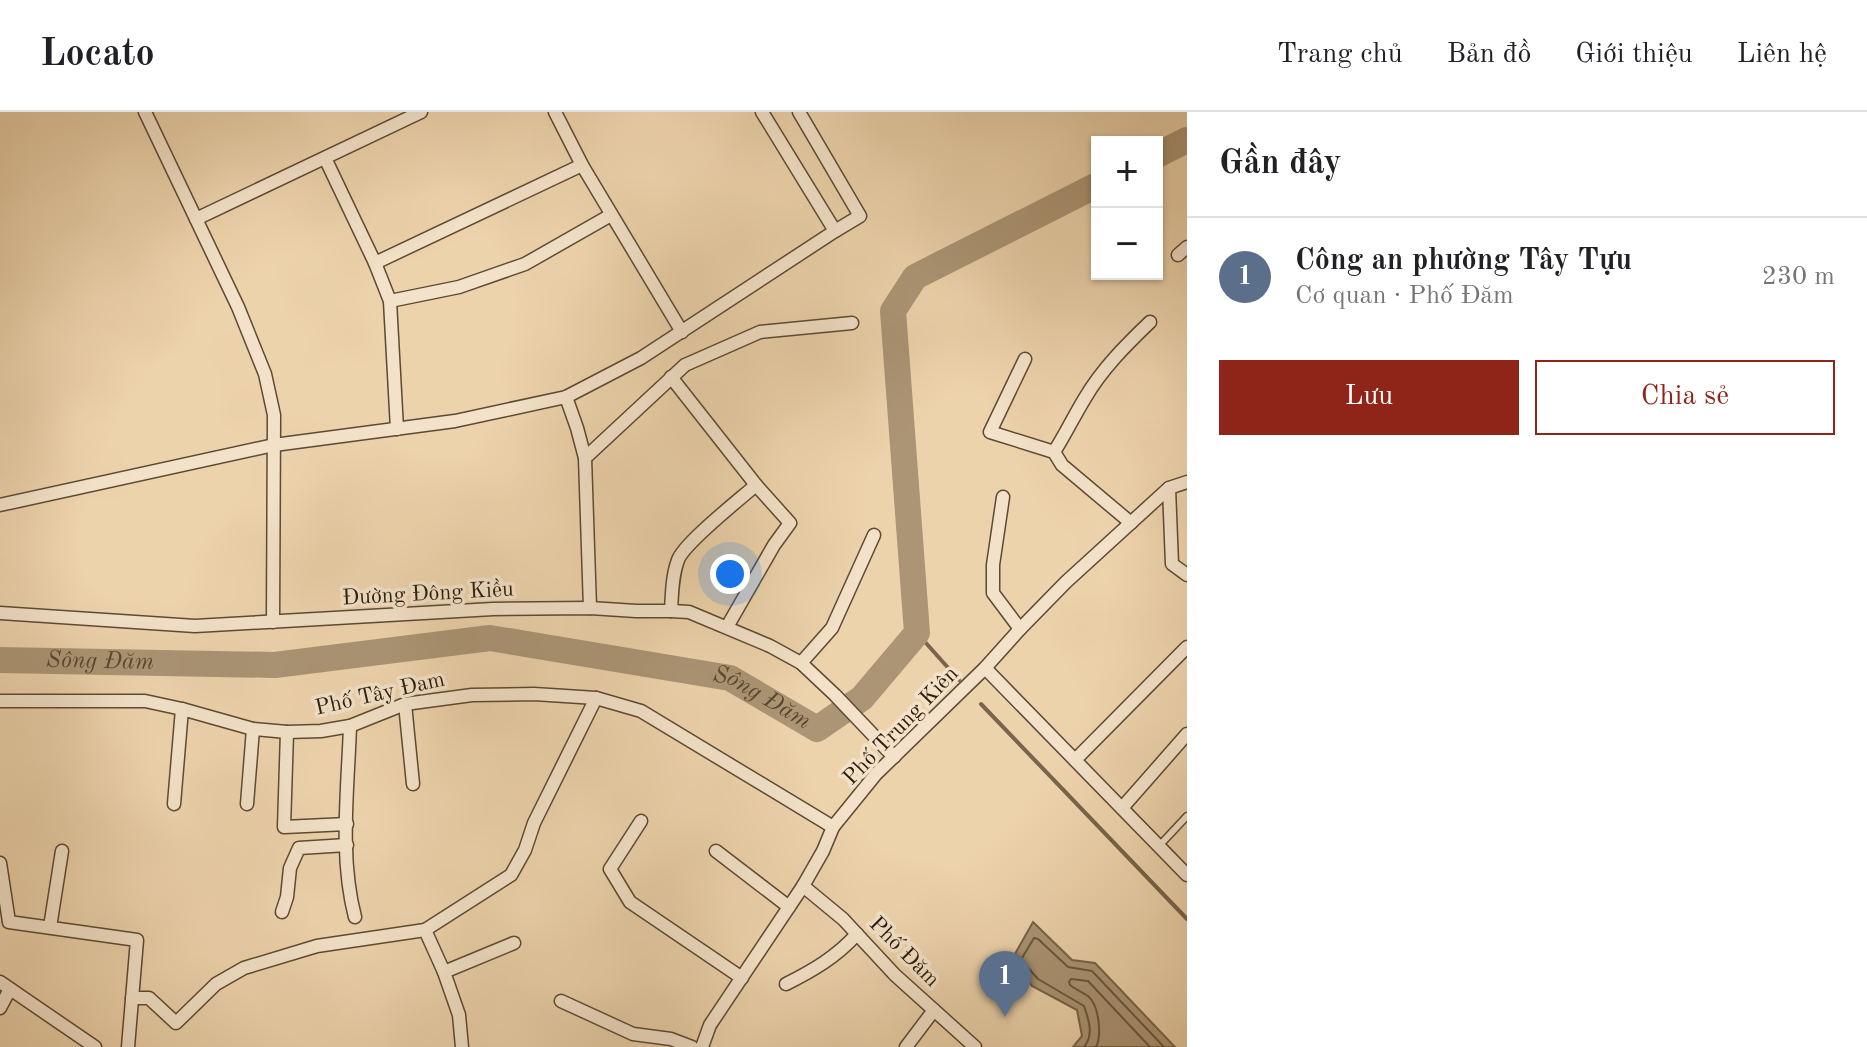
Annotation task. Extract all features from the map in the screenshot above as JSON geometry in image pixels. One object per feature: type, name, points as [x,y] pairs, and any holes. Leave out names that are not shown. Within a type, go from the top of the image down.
[{"type":"street","points":[[145,112],[238,307],[265,374],[274,415],[273,622]]},
{"type":"street","points":[[196,219],[421,112]]},
{"type":"street","points":[[555,112],[582,165],[682,332]]},
{"type":"street","points":[[762,112],[835,231]]},
{"type":"street","points":[[0,505],[274,445],[455,421],[566,397],[641,358],[860,216],[799,112]]},
{"type":"street","points":[[325,158],[390,301],[397,429]]},
{"type":"street","points":[[375,263],[582,165]]},
{"type":"street","points":[[390,301],[459,287],[525,264],[611,215]]},
{"type":"street","points":[[1054,452],[1109,364],[1150,322]]},
{"type":"street","points":[[585,458],[685,365],[760,332],[852,323]]},
{"type":"street","points":[[1025,359],[990,432],[1054,452],[1062,465],[1131,523]]},
{"type":"street","points":[[671,377],[790,523],[727,627]]},
{"type":"street","points":[[566,397],[585,458],[590,608]]},
{"type":"street","name":"Phố Trung Kiên","points":[[702,1047],[710,1025],[803,886],[833,827],[876,774],[983,670],[1066,582],[1169,488],[1187,482]]},
{"type":"street","points":[[671,611],[673,575],[679,556],[756,485]]},
{"type":"street","points":[[1169,488],[1172,564],[1187,575]]},
{"type":"street","points":[[1003,497],[993,565],[993,593],[1020,629]]},
{"type":"street","points":[[801,663],[832,628],[874,535]]},
{"type":"street","name":"Đường Đông Kiều","points":[[0,613],[195,626],[493,609],[590,608],[689,612],[770,646],[801,663],[894,757]]},
{"type":"street","points":[[1075,760],[1187,647]]},
{"type":"street","points":[[983,670],[1187,875]]},
{"type":"street","name":"Phố Tây Đam","points":[[0,701],[145,701],[253,729],[287,732],[350,726],[405,704],[472,695],[534,694],[596,698],[641,711],[833,827]]},
{"type":"street","points":[[132,998],[149,998],[176,1023],[216,984],[244,968],[317,946],[425,930],[511,875],[596,698]]},
{"type":"street","points":[[405,704],[413,784]]},
{"type":"street","points":[[174,804],[182,709]]},
{"type":"street","points":[[350,726],[347,845],[350,898],[355,917]]},
{"type":"street","points":[[247,804],[253,729]]},
{"type":"street","points":[[287,732],[284,827],[347,824]]},
{"type":"street","points":[[1122,808],[1187,734]]},
{"type":"street","points":[[641,821],[610,869],[630,902],[742,978]]},
{"type":"street","points":[[282,912],[290,868],[299,848],[347,845]]},
{"type":"street","points":[[50,927],[62,851]]},
{"type":"street","points":[[716,851],[789,907]]},
{"type":"street","points":[[0,863],[9,922],[137,940],[128,1047]]},
{"type":"street","name":"Phố Đăm","points":[[803,886],[843,919],[895,975],[975,1047]]},
{"type":"street","points":[[425,930],[459,1015],[462,1047]]},
{"type":"street","points":[[786,984],[822,966],[857,934]]},
{"type":"street","points":[[444,972],[514,943]]},
{"type":"street","points":[[0,1008],[5,986],[95,1047]]},
{"type":"street","points":[[561,1001],[633,1034],[671,1039],[692,1047]]},
{"type":"street","points":[[906,1047],[934,1010]]},
{"type":"lane","points":[[1159,846],[1187,816]]},
{"type":"water","points":[[1033,922],[1072,960],[1095,963],[1175,1047],[1073,1047],[1082,1036],[1077,1010],[1032,986],[1011,961]]},
{"type":"waterway","name":"Sông Đăm","points":[[1163,152],[1187,140]]},
{"type":"waterway","name":"Sông Đăm","points":[[0,660],[275,665],[490,638],[730,678],[817,729],[862,698],[917,633],[893,311],[915,277],[1091,188]]},
{"type":"waterway","points":[[917,633],[959,680]]},
{"type":"waterway","points":[[981,704],[1187,919]]},
{"type":"place","name":"Công an phường Tây Tựu","points":[[1005,1017]]}]
